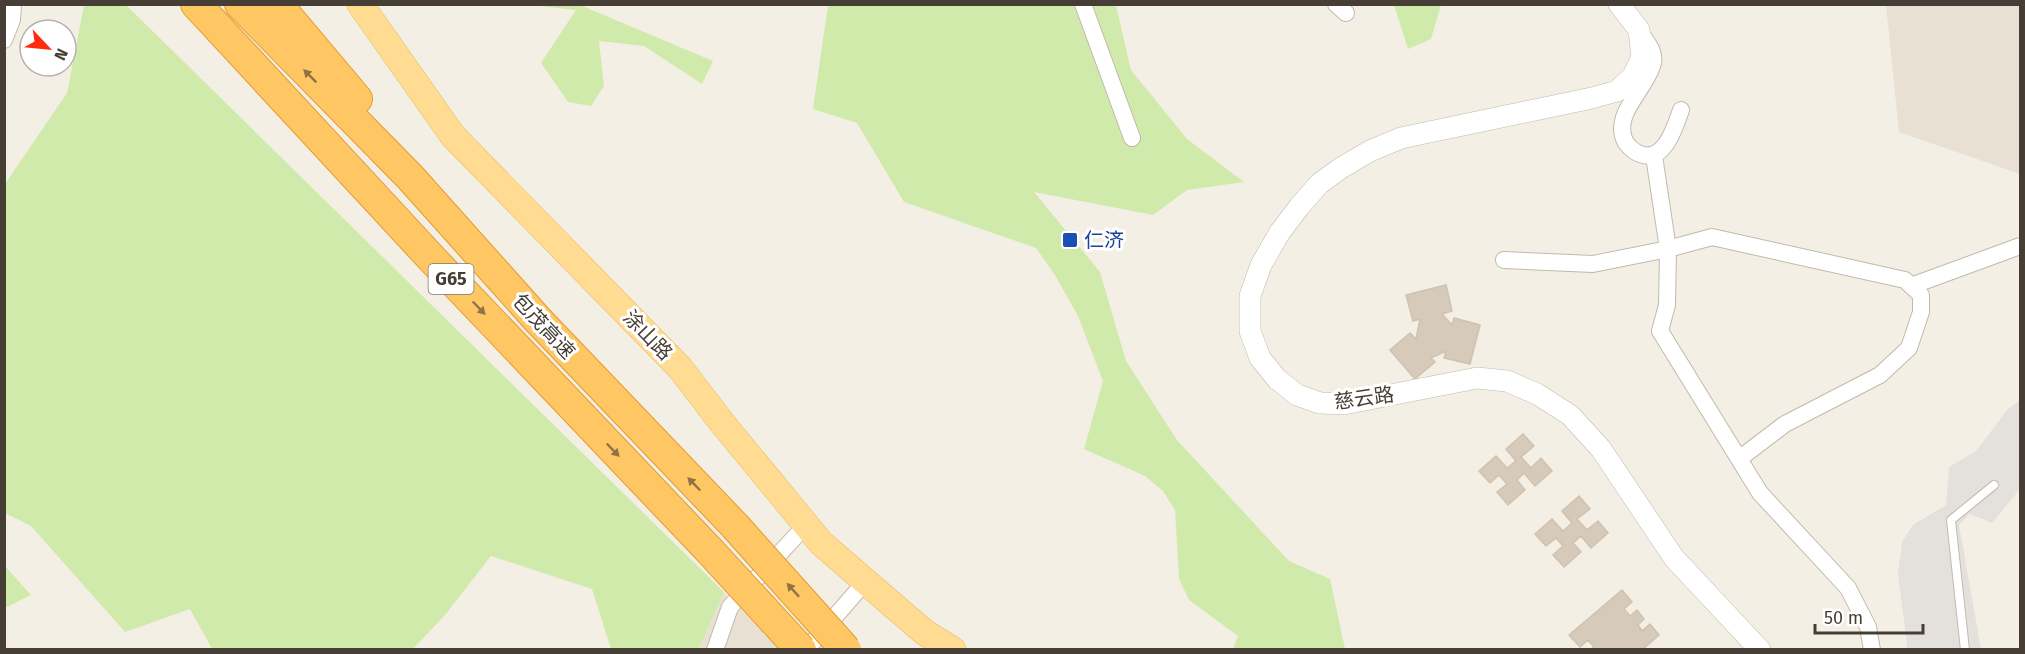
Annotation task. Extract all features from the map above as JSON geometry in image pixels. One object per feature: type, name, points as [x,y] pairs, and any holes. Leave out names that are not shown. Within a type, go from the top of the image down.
[{"type":"highway","points":[[178,4],[434,261]]},
{"type":"highway","name":"包茂高速","points":[[196,4],[434,261],[801,650]]},
{"type":"highway","name":"包茂高速","points":[[240,4],[410,177],[537,319],[735,526],[846,650]]},
{"type":"highway","points":[[278,4],[493,270]]},
{"type":"main road","name":"涂山路","points":[[360,4],[453,136],[680,368],[821,543],[924,632],[953,650]]},
{"type":"street","points":[[4,40],[12,20],[13,4]]},
{"type":"street","points":[[1083,4],[1131,138]]},
{"type":"street","points":[[1619,4],[1651,48],[1653,62],[1623,123],[1623,137],[1630,148],[1637,153],[1654,156],[1660,153],[1675,128],[1682,110]]},
{"type":"street","name":"慈云路","points":[[1639,30],[1642,57],[1633,76],[1617,91],[1401,138],[1370,151],[1320,184],[1280,232],[1261,265],[1250,296],[1250,330],[1260,358],[1277,379],[1297,395],[1320,403],[1344,404],[1477,378],[1507,381],[1537,394],[1570,415],[1601,449],[1674,558],[1760,650]]},
{"type":"street","points":[[1654,156],[1668,249],[1667,305],[1660,331],[1760,493],[1848,588],[1868,627],[1872,650]]},
{"type":"street","points":[[1504,260],[1593,264],[1668,249],[1712,237],[1905,280],[1921,295],[1921,312],[1909,348],[1880,375],[1785,424],[1739,459]]},
{"type":"street","points":[[1911,286],[2020,246]]},
{"type":"street","points":[[715,650],[730,607],[806,525]]},
{"type":"street","points":[[806,650],[865,582]]},
{"type":"lane","points":[[1965,650],[1951,520],[1994,485]]},
{"type":"shaded area","points":[[1886,5],[2020,5],[2020,174],[1899,132]]},
{"type":"shaded area","points":[[2019,401],[2020,489],[1992,523],[1970,514],[1959,525],[1981,649],[1906,649],[1898,574],[1902,542],[1913,525],[1946,505],[1949,467],[1976,451],[2008,409]]},
{"type":"shaded area","points":[[724,592],[779,649],[699,650]]},
{"type":"green space","points":[[84,5],[126,5],[724,592],[699,649],[611,649],[592,589],[491,556],[445,615],[413,649],[212,649],[190,609],[125,632],[31,526],[5,513],[5,184],[67,93],[70,78],[78,78],[78,36]]},
{"type":"green space","points":[[530,5],[580,5],[713,61],[702,84],[644,46],[599,41],[604,86],[591,106],[568,102],[541,63],[576,10]]},
{"type":"green space","points":[[828,5],[1116,5],[1131,70],[1187,139],[1244,182],[1187,190],[1153,215],[1034,192],[1100,272],[1126,361],[1177,440],[1289,561],[1330,579],[1345,649],[1233,649],[1238,636],[1189,600],[1179,579],[1175,510],[1163,491],[1145,476],[1084,449],[1103,381],[1078,316],[1055,275],[1036,248],[904,202],[857,123],[813,109]]},
{"type":"green space","points":[[1394,5],[1441,5],[1431,39],[1408,49]]},
{"type":"green space","points":[[5,566],[31,595],[5,608]]},
{"type":"building","points":[[1446,285],[1452,311],[1442,314],[1452,325],[1454,318],[1480,325],[1470,364],[1444,358],[1446,351],[1431,358],[1435,362],[1415,379],[1390,350],[1410,333],[1416,339],[1420,319],[1413,321],[1406,295]]},
{"type":"building","points":[[1523,434],[1534,446],[1521,457],[1531,468],[1541,458],[1552,471],[1535,486],[1524,473],[1517,480],[1525,490],[1508,505],[1497,492],[1507,484],[1499,475],[1490,483],[1479,471],[1496,456],[1507,468],[1516,461],[1506,449]]},
{"type":"building","points":[[1579,496],[1590,509],[1577,519],[1587,530],[1598,521],[1608,533],[1591,548],[1581,536],[1573,543],[1581,552],[1564,567],[1553,555],[1563,546],[1556,538],[1546,546],[1535,534],[1552,519],[1563,531],[1572,523],[1562,511]]},
{"type":"building","points":[[1622,590],[1632,602],[1624,609],[1630,616],[1637,610],[1644,619],[1638,625],[1642,631],[1650,624],[1659,635],[1642,650],[1590,650],[1594,647],[1588,640],[1580,647],[1569,635]]},
{"type":"place","name":"仁济","points":[[1070,240]]}]
